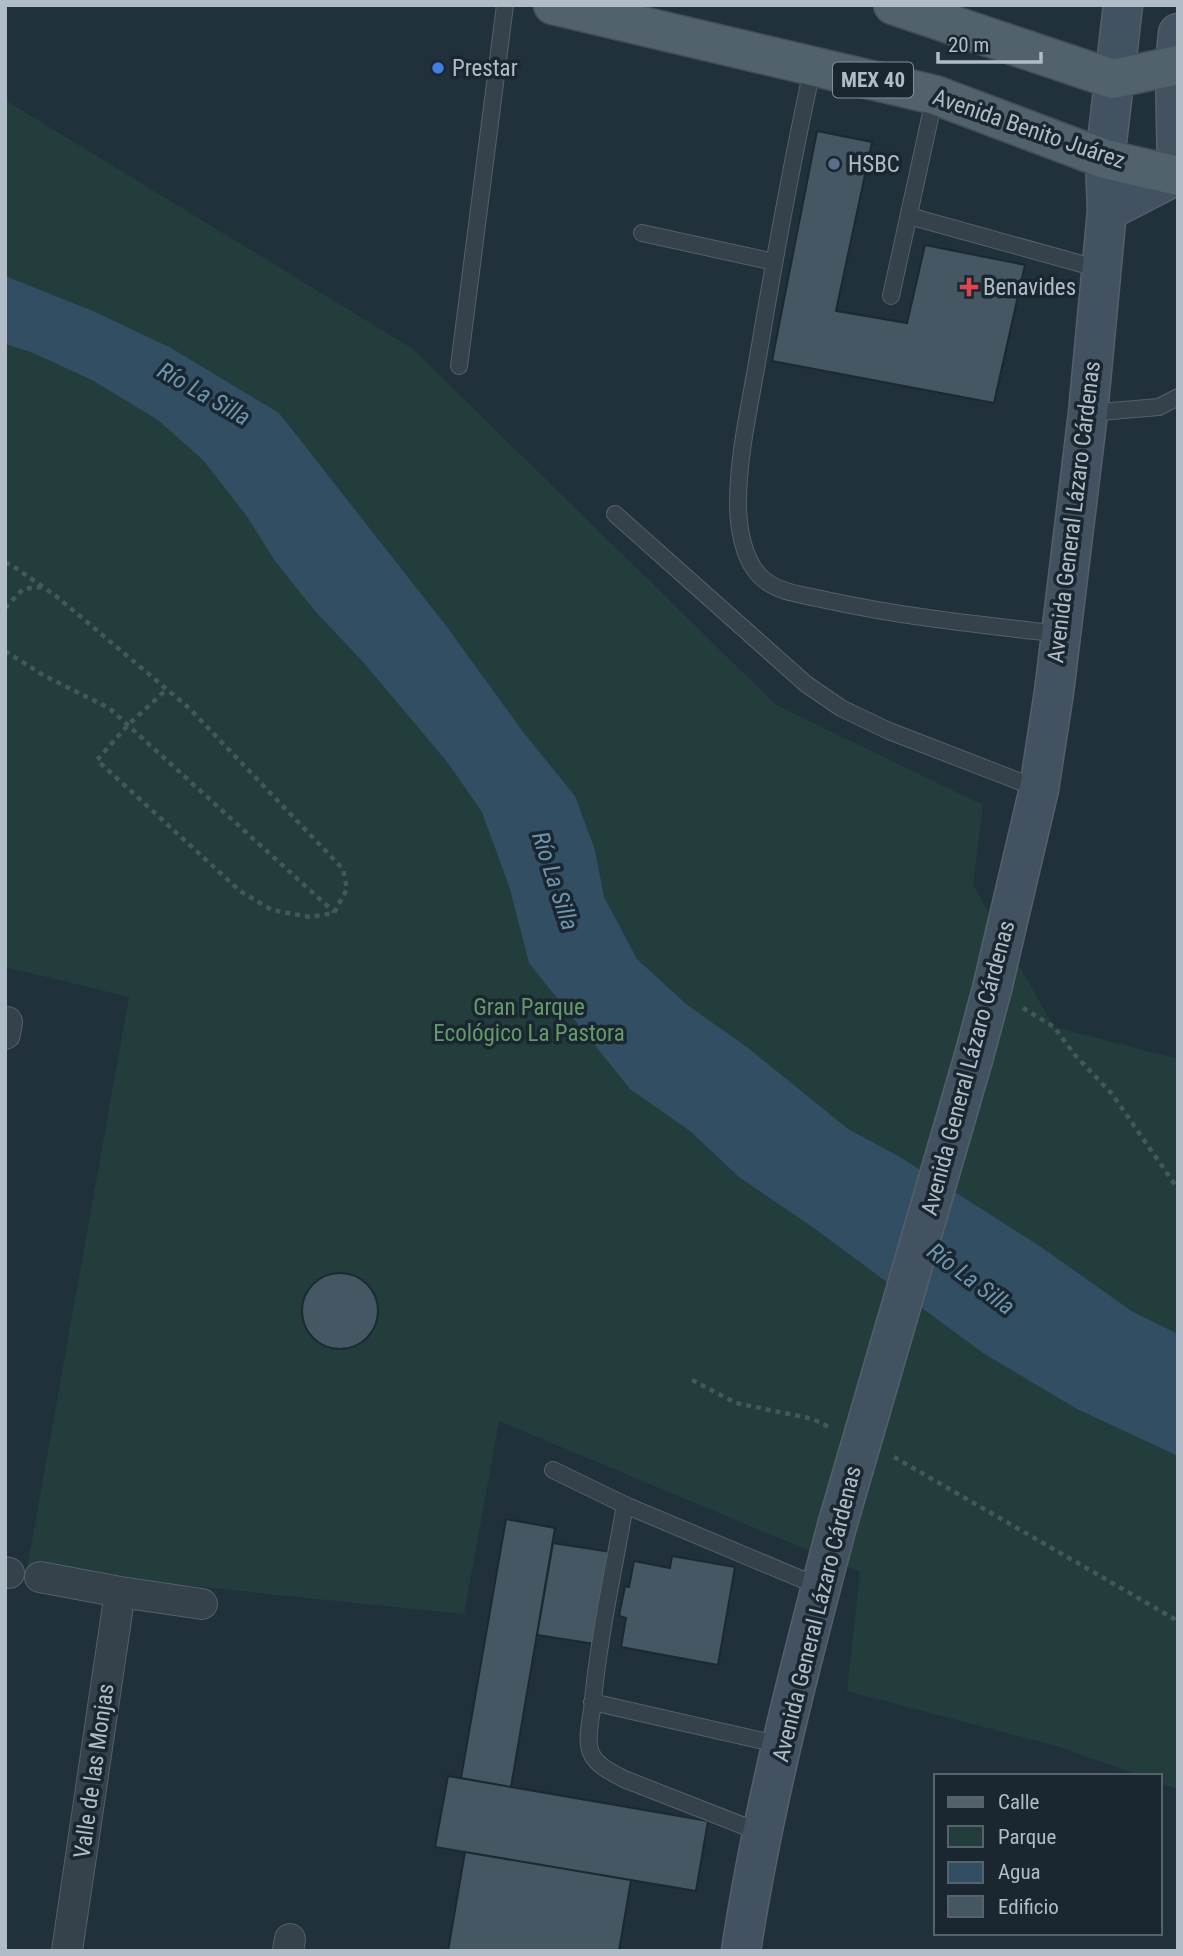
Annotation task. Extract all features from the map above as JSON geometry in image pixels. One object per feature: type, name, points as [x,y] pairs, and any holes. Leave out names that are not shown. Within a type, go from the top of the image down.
[{"type":"main road","name":"Avenida Benito Juárez","points":[[553,5],[935,95],[1105,159],[1177,175]]},
{"type":"main road","points":[[893,5],[1113,79],[1177,54]]},
{"type":"street","name":"Avenida General Lázaro Cárdenas","points":[[741,1951],[762,1833],[821,1587],[974,1056],[1039,789],[1061,634],[1087,413],[1107,211],[1105,159],[1123,5]]},
{"type":"street","points":[[1107,211],[1177,175],[1177,54]]},
{"type":"street","points":[[40,1577],[202,1604]]},
{"type":"street","name":"Valle de las Monjas","points":[[67,1951],[120,1592]]},
{"type":"lane","points":[[459,366],[505,5]]},
{"type":"lane","points":[[813,66],[774,262],[744,446],[738,504],[745,549],[762,578],[780,588],[854,606],[977,625],[1061,634]]},
{"type":"lane","points":[[891,296],[935,95]]},
{"type":"lane","points":[[909,216],[1100,269]]},
{"type":"lane","points":[[642,233],[774,262]]},
{"type":"lane","points":[[1087,413],[1159,407],[1178,397]]},
{"type":"lane","points":[[614,514],[807,684],[842,708],[889,731],[1039,789]]},
{"type":"lane","points":[[553,1471],[821,1587]]},
{"type":"lane","points":[[625,1504],[597,1661],[589,1734],[590,1751],[607,1770],[762,1833]]},
{"type":"lane","points":[[592,1702],[782,1745]]},
{"type":"path","points":[[5,563],[43,587],[189,708],[343,869],[347,889],[334,913]]},
{"type":"path","points":[[5,608],[23,589],[43,587]]},
{"type":"path","points":[[5,651],[43,675],[109,708],[334,913]]},
{"type":"path","points":[[167,690],[128,725],[97,761],[240,891],[272,910],[310,917],[334,913]]},
{"type":"path","points":[[992,989],[1054,1027],[1074,1054],[1112,1094],[1178,1189]]},
{"type":"path","points":[[692,1380],[737,1404],[813,1419],[835,1429]]},
{"type":"path","points":[[890,1455],[1178,1621]]},
{"type":"green space","name":"Gran Parque Ecológico La Pastora","points":[[5,100],[413,349],[776,705],[983,805],[973,885],[1054,1027],[1178,1059],[1178,1789],[1162,1784],[1162,1774],[1135,1774],[1060,1747],[847,1691],[860,1572],[499,1421],[464,1614],[27,1569],[129,997],[5,967]]},
{"type":"water","name":"Río La Silla","points":[[5,276],[93,311],[171,348],[279,413],[575,796],[595,850],[604,897],[637,959],[686,1004],[748,1048],[848,1129],[900,1157],[1041,1247],[1133,1312],[1178,1334],[1178,1456],[1077,1409],[983,1353],[811,1226],[739,1177],[690,1131],[630,1089],[529,963],[510,889],[482,812],[448,763],[364,663],[315,611],[275,561],[246,515],[203,460],[158,420],[92,380],[31,352],[5,344]]},
{"type":"building","points":[[817,131],[872,142],[836,311],[907,323],[925,245],[1025,265],[994,403],[772,361]]},
{"type":"building","points":[[333,1273],[347,1273],[361,1279],[372,1290],[378,1311],[375,1326],[367,1338],[347,1349],[333,1349],[319,1343],[308,1332],[302,1318],[302,1304],[308,1290],[319,1279]]},
{"type":"building","points":[[506,1519],[555,1528],[511,1787],[461,1778]]},
{"type":"building","points":[[553,1543],[611,1552],[595,1644],[537,1635]]},
{"type":"building","points":[[672,1556],[735,1567],[718,1665],[621,1647],[626,1618],[619,1616],[625,1586],[629,1587],[634,1561],[670,1568]]},
{"type":"building","points":[[448,1776],[708,1821],[696,1891],[435,1847]]},
{"type":"building","points":[[465,1852],[631,1880],[619,1951],[448,1951]]},
{"type":"place","name":"Prestar","points":[[438,68]]},
{"type":"place","name":"HSBC","points":[[834,164]]},
{"type":"place","name":"Benavides","points":[[969,287]]}]
